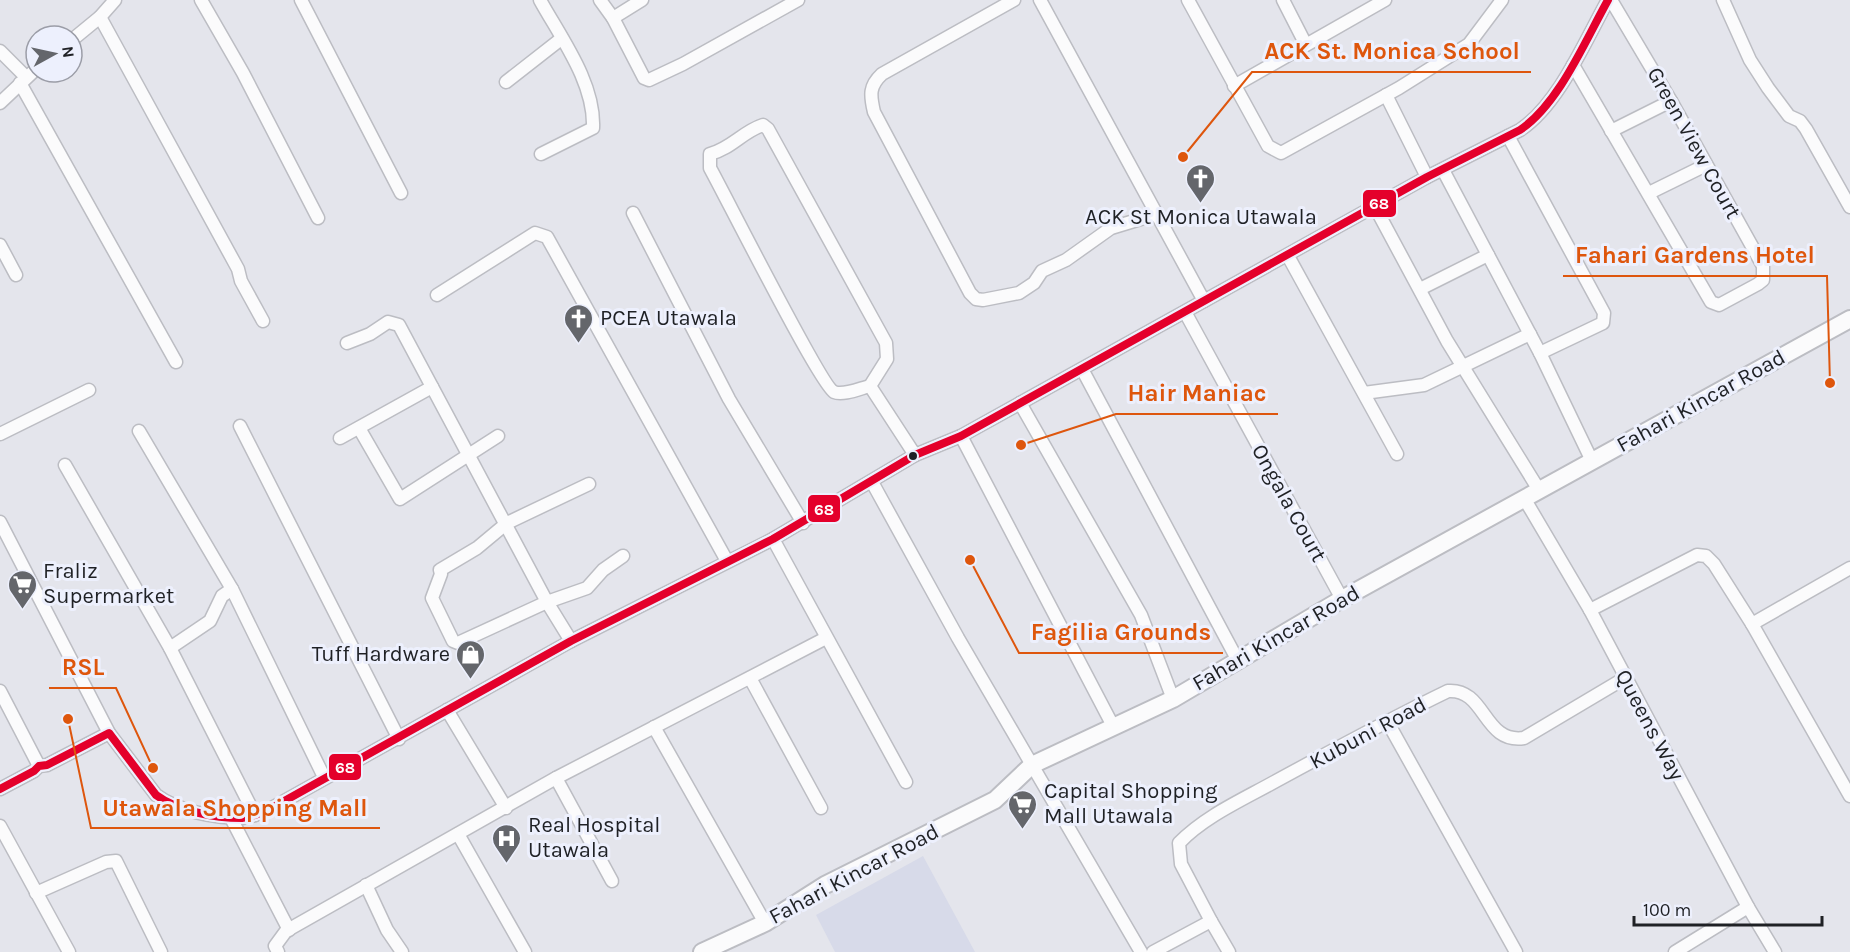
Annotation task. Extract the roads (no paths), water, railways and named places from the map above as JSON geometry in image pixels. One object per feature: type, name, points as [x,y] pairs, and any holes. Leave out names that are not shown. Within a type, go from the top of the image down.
[{"type":"street","points":[[84,30],[115,0]]},
{"type":"street","points":[[201,0],[243,73],[318,218]]},
{"type":"street","points":[[301,0],[401,193]]},
{"type":"street","points":[[540,0],[588,91],[594,109],[593,128],[541,154]]},
{"type":"street","points":[[600,0],[614,18],[644,78],[654,80],[798,0]]},
{"type":"street","points":[[614,18],[642,0]]},
{"type":"street","points":[[1014,0],[882,74],[873,82],[870,91],[874,112],[970,293],[976,299],[983,300],[1019,293],[1034,283],[1042,271],[1066,260],[1111,228],[1157,214]]},
{"type":"street","points":[[1040,0],[1204,301]]},
{"type":"street","points":[[1188,0],[1268,146],[1281,153],[1386,95],[1469,45],[1503,0]]},
{"type":"street","points":[[1283,0],[1305,43]]},
{"type":"street","points":[[1234,86],[1305,43],[1385,0]]},
{"type":"street","points":[[0,522],[109,733],[156,795],[166,802],[230,816],[243,818],[255,815],[399,739],[571,641],[803,523],[915,455],[961,436],[1427,177],[1533,122],[1573,65],[1609,0]]},
{"type":"street","name":"Green View Court","points":[[1573,65],[1711,302],[1719,305],[1758,284],[1764,273],[1763,266],[1671,101],[1609,0]]},
{"type":"street","points":[[1723,0],[1750,60],[1790,116],[1806,129],[1850,207]]},
{"type":"street","points":[[100,17],[238,269],[241,281],[263,321]]},
{"type":"street","points":[[506,82],[561,39]]},
{"type":"street","points":[[0,51],[24,72]]},
{"type":"street","points":[[0,103],[24,80]]},
{"type":"street","points":[[32,84],[176,362]]},
{"type":"street","points":[[1386,95],[1427,177]]},
{"type":"street","points":[[1611,131],[1671,101]]},
{"type":"street","points":[[763,125],[768,129],[886,343],[887,359],[870,386],[840,393],[829,387],[710,168],[710,154],[725,150],[740,140],[745,131],[763,125]]},
{"type":"street","points":[[1508,136],[1604,313],[1603,323],[1540,353]]},
{"type":"street","points":[[1649,193],[1706,165]]},
{"type":"street","points":[[1443,170],[1540,353],[1592,461]]},
{"type":"street","points":[[1376,207],[1463,366],[1539,490]]},
{"type":"street","points":[[633,213],[729,399],[803,523]]},
{"type":"street","points":[[437,295],[535,233],[547,237],[727,561]]},
{"type":"street","points":[[0,245],[16,275]]},
{"type":"street","points":[[1420,289],[1488,255]]},
{"type":"street","points":[[1288,256],[1397,454]]},
{"type":"street","name":"Ongala Court","points":[[1185,312],[1342,599]]},
{"type":"street","name":"Fahari Kincar Road","points":[[702,952],[765,923],[825,885],[995,800],[1032,765],[1173,699],[1237,659],[1342,599],[1850,319]]},
{"type":"street","points":[[347,342],[370,334],[393,321],[399,325],[507,523],[547,602],[571,641]]},
{"type":"street","points":[[1364,393],[1424,385],[1530,334]]},
{"type":"street","points":[[1082,369],[1237,659]]},
{"type":"street","points":[[870,386],[915,455]]},
{"type":"street","points":[[340,438],[432,387]]},
{"type":"street","points":[[0,434],[89,390]]},
{"type":"street","points":[[1020,403],[1141,615],[1173,699]]},
{"type":"street","points":[[240,426],[399,739]]},
{"type":"street","points":[[359,428],[400,500],[438,477],[468,453],[498,436]]},
{"type":"street","points":[[139,431],[232,589],[324,777]]},
{"type":"street","points":[[961,436],[1113,726]]},
{"type":"street","points":[[65,465],[170,648],[255,815]]},
{"type":"street","points":[[872,482],[1141,952]]},
{"type":"street","points":[[589,484],[507,523],[477,548],[440,570],[441,574],[432,598],[453,641],[458,643],[547,602],[587,588],[603,570],[623,556]]},
{"type":"street","name":"Queens Way","points":[[1524,498],[1590,610],[1748,907],[1775,952]]},
{"type":"street","points":[[773,539],[906,782]]},
{"type":"street","points":[[1590,610],[1697,555],[1706,556],[1714,564],[1752,624],[1850,796]]},
{"type":"street","points":[[1752,624],[1850,568]]},
{"type":"street","points":[[170,648],[210,621],[222,596],[232,589]]},
{"type":"street","points":[[278,952],[274,946],[289,930],[366,885],[556,778],[826,638]]},
{"type":"street","points":[[750,678],[821,808]]},
{"type":"street","name":"Kubuni Road","points":[[1211,921],[1181,864],[1179,843],[1192,830],[1387,721],[1448,691],[1458,690],[1469,695],[1499,735],[1512,740],[1524,738],[1625,678]]},
{"type":"street","points":[[0,691],[39,766]]},
{"type":"street","points":[[447,710],[506,808]]},
{"type":"street","points":[[1387,721],[1516,952]]},
{"type":"street","points":[[654,727],[765,923]]},
{"type":"street","points":[[0,789],[39,766],[47,765],[109,733]]},
{"type":"street","points":[[556,778],[612,880]]},
{"type":"street","points":[[230,816],[289,930]]},
{"type":"street","points":[[0,826],[69,952]]},
{"type":"street","points":[[458,834],[525,952]]},
{"type":"street","points":[[36,893],[106,862],[116,861],[161,952]]},
{"type":"street","points":[[366,885],[387,930],[402,952]]},
{"type":"street","points":[[1675,952],[1748,907]]},
{"type":"street","points":[[1153,952],[1211,921],[1229,952]]},
{"type":"place","name":"ACK St. Monica School","points":[[1183,157]]},
{"type":"place","name":"ACK St Monica Utawala","points":[[1201,204]]},
{"type":"place","name":"PCEA Utawala","points":[[579,344]]},
{"type":"place","name":"Fahari Gardens Hotel","points":[[1830,383]]},
{"type":"place","name":"Hair Maniac","points":[[1021,445]]},
{"type":"place","name":"Fagilia Grounds","points":[[970,560]]},
{"type":"place","name":"Fraliz Supermarket","points":[[22,610]]},
{"type":"place","name":"Tuff Hardware","points":[[471,680]]},
{"type":"place","name":"Utawala Shopping Mall","points":[[68,719]]},
{"type":"place","name":"RSL","points":[[153,768]]},
{"type":"place","name":"Capital Shopping Mall Utawala","points":[[1023,830]]},
{"type":"place","name":"Real Hospital Utawala","points":[[507,864]]}]
